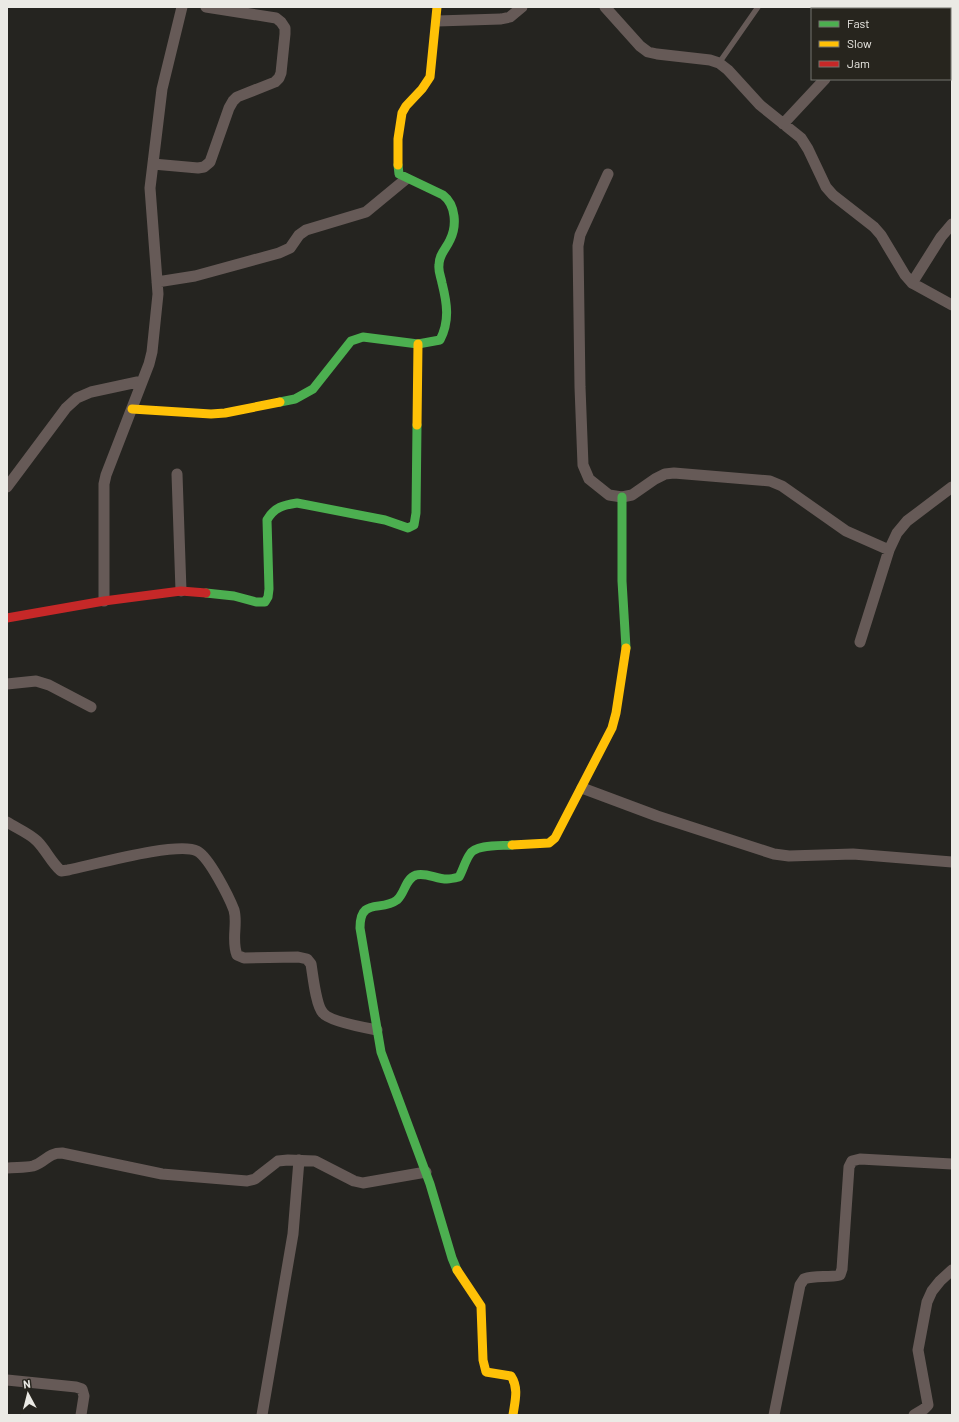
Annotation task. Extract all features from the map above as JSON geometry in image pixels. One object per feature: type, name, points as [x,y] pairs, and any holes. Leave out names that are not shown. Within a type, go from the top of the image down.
[{"type":"street","points":[[104,601],[104,484],[106,474],[149,364],[152,352],[158,294],[150,188],[162,89],[182,7]]},
{"type":"street","points":[[153,164],[198,168],[204,167],[210,162],[229,108],[233,101],[237,97],[275,82],[281,73],[286,34],[285,28],[281,22],[276,18],[206,7]]},
{"type":"street","points":[[132,409],[211,414],[225,413],[295,399],[313,389],[351,342],[363,337],[418,344],[440,340],[446,332],[447,305],[438,265],[440,254],[450,240],[453,232],[451,202],[445,195],[399,174],[398,159],[400,123],[406,106],[427,84],[430,78],[438,7]]},
{"type":"street","points":[[436,21],[501,19],[510,17],[522,7]]},
{"type":"street","points":[[605,7],[640,46],[648,52],[710,60],[719,63],[728,70],[760,105],[800,138],[808,148],[826,187],[874,226],[905,275],[912,283],[952,305]]},
{"type":"street","points":[[783,124],[824,80]]},
{"type":"street","points":[[608,174],[580,235],[578,246],[583,465],[589,479],[609,495],[622,497],[632,495],[665,474],[674,473],[770,481],[782,486],[846,531],[889,550]]},
{"type":"street","points":[[157,282],[195,276],[279,253],[290,248],[299,235],[306,230],[366,212],[406,178]]},
{"type":"street","points":[[912,283],[941,237],[952,224]]},
{"type":"street","points":[[7,618],[104,601],[181,591],[234,596],[256,602],[265,602],[270,589],[267,520],[270,512],[275,508],[288,504],[297,503],[385,520],[408,528],[414,525],[416,513],[418,344]]},
{"type":"street","points":[[7,487],[66,408],[77,398],[91,392],[142,381]]},
{"type":"street","points":[[177,474],[181,591]]},
{"type":"street","points":[[860,642],[889,550],[897,533],[907,521],[952,487]]},
{"type":"street","points":[[513,1415],[517,1392],[516,1382],[511,1376],[486,1372],[483,1360],[481,1306],[455,1267],[426,1172],[383,1060],[360,928],[361,916],[368,908],[389,904],[399,898],[407,883],[414,876],[424,875],[446,880],[459,877],[469,855],[473,850],[482,847],[549,843],[555,838],[612,728],[616,713],[626,650],[622,581],[622,497]]},
{"type":"street","points":[[7,684],[36,681],[49,685],[91,707]]},
{"type":"street","points":[[582,788],[657,816],[774,854],[789,856],[853,854],[952,862]]},
{"type":"street","points":[[7,822],[35,839],[44,848],[53,864],[61,870],[68,870],[148,852],[188,848],[196,850],[203,855],[220,882],[228,895],[235,912],[234,948],[237,955],[244,958],[298,956],[307,959],[311,964],[319,1004],[323,1014],[331,1018],[377,1030]]},
{"type":"street","points":[[7,1168],[32,1166],[38,1164],[54,1153],[62,1153],[162,1174],[247,1181],[255,1178],[278,1161],[315,1161],[354,1181],[363,1183],[426,1172]]},
{"type":"street","points":[[774,1415],[800,1285],[804,1279],[811,1276],[834,1277],[840,1275],[842,1269],[849,1168],[852,1161],[860,1159],[952,1164]]},
{"type":"street","points":[[262,1415],[293,1234],[299,1160]]},
{"type":"street","points":[[914,1415],[928,1405],[918,1350],[927,1302],[932,1291],[952,1270]]},
{"type":"street","points":[[7,1380],[76,1387],[82,1389],[84,1396],[81,1415]]},
{"type":"lane","points":[[719,63],[758,7]]},
{"type":"traffic: fast","points":[[280,402],[295,399],[313,389],[351,341],[363,337],[418,344],[440,340],[445,326],[447,312],[439,270],[439,261],[454,228],[453,210],[451,204],[443,195],[399,174],[398,165]]},
{"type":"traffic: fast","points":[[206,593],[234,596],[256,602],[265,602],[268,597],[269,589],[267,520],[276,509],[284,506],[297,503],[385,520],[408,528],[414,525],[416,513],[417,425]]},
{"type":"traffic: fast","points":[[622,497],[622,581],[626,648]]},
{"type":"traffic: fast","points":[[457,1270],[430,1184],[381,1052],[360,928],[361,918],[367,909],[397,900],[402,894],[407,883],[416,875],[424,874],[447,879],[459,877],[468,857],[473,851],[483,847],[512,845]]},
{"type":"traffic: slow","points":[[398,165],[398,139],[402,113],[430,77],[437,7]]},
{"type":"traffic: slow","points":[[417,425],[418,344]]},
{"type":"traffic: slow","points":[[132,409],[211,414],[225,413],[280,402]]},
{"type":"traffic: slow","points":[[512,845],[549,843],[555,838],[612,728],[616,713],[626,648]]},
{"type":"traffic: slow","points":[[457,1270],[481,1306],[483,1360],[486,1372],[511,1376],[515,1385],[516,1395],[513,1415]]},
{"type":"traffic: jam","points":[[7,618],[104,601],[181,591],[206,593]]}]
